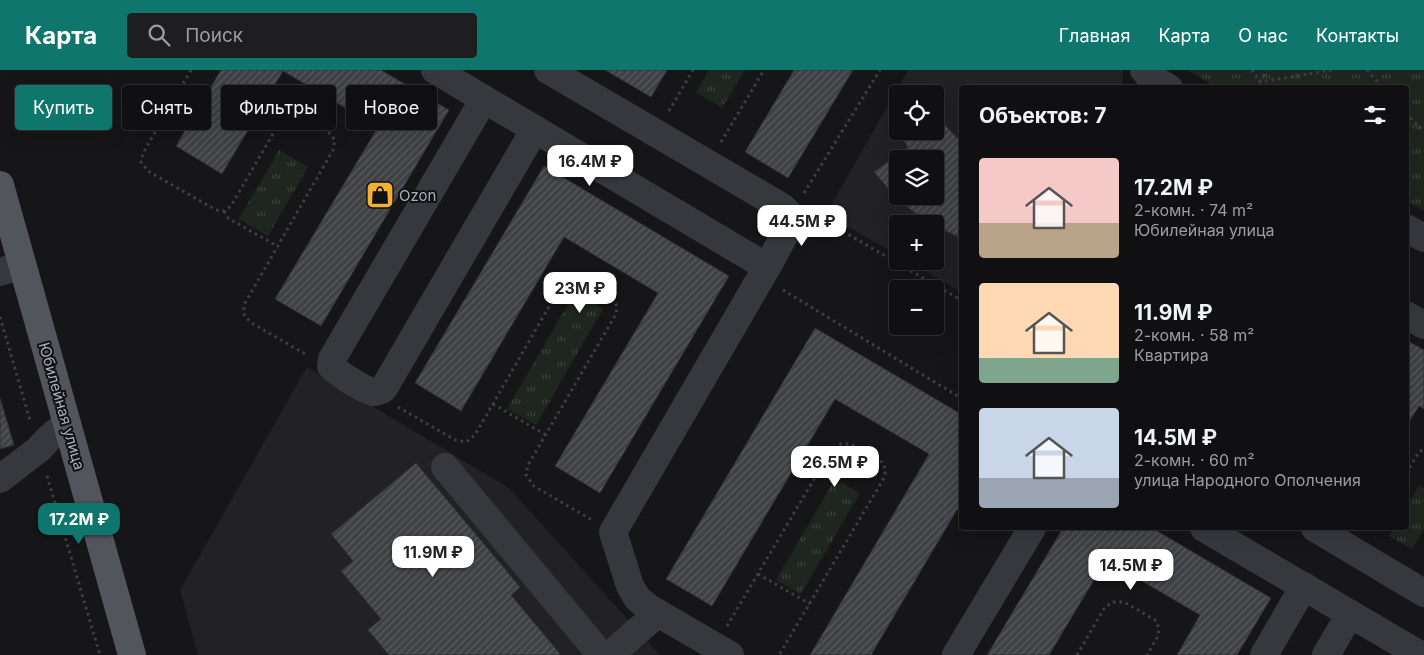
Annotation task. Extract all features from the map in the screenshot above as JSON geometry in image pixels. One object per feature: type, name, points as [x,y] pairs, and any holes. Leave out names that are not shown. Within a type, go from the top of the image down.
[{"type":"main road","name":"Юбилейная улица","points":[[0,186],[11,269],[66,424],[132,655]]},
{"type":"street","points":[[435,70],[535,129],[764,272]]},
{"type":"street","points":[[1144,70],[1164,85]]},
{"type":"street","points":[[562,73],[656,133],[782,207],[790,215],[790,225],[764,272],[613,532],[630,586],[637,598],[658,613],[722,651]]},
{"type":"street","points":[[484,99],[332,359],[331,366],[336,371],[371,392],[378,392],[384,388],[535,129]]},
{"type":"street","points":[[1409,230],[1424,238]]},
{"type":"street","points":[[1409,316],[1424,325]]},
{"type":"street","points":[[0,479],[39,449],[66,424]]},
{"type":"street","points":[[445,467],[601,655]]},
{"type":"street","points":[[956,655],[1031,530]]},
{"type":"street","points":[[1207,530],[1420,655]]},
{"type":"street","points":[[1318,530],[1424,593]]},
{"type":"street","points":[[1264,655],[1304,586]]},
{"type":"street","points":[[610,655],[658,613]]},
{"type":"street","points":[[1326,655],[1350,614]]},
{"type":"path","points":[[191,70],[143,153],[141,162],[148,171],[216,210],[224,211],[231,206],[281,120],[289,115],[300,116],[329,133],[335,140],[333,150],[244,303],[243,313],[250,322],[320,362],[331,366]]},
{"type":"path","points":[[656,133],[693,70]]},
{"type":"path","points":[[708,164],[764,70]]},
{"type":"path","points":[[790,215],[880,70]]},
{"type":"path","points":[[1252,70],[1260,82]]},
{"type":"path","points":[[1260,82],[1267,70]]},
{"type":"path","points":[[1260,82],[1332,70]]},
{"type":"path","points":[[1367,70],[1380,85]]},
{"type":"path","points":[[1409,115],[1424,132]]},
{"type":"path","points":[[224,211],[228,218],[277,246]]},
{"type":"path","points":[[790,215],[816,215],[959,299]]},
{"type":"path","points":[[764,272],[959,397]]},
{"type":"path","points":[[378,392],[388,401],[455,440],[466,442],[475,435],[562,284],[569,280],[580,280],[613,299],[618,306],[616,314],[528,465],[526,475],[534,486],[613,532]]},
{"type":"path","points":[[0,318],[100,655]]},
{"type":"path","points":[[493,404],[546,435]]},
{"type":"path","points":[[722,651],[758,574],[832,449],[840,444],[851,444],[882,462],[886,470],[884,478],[779,655]]},
{"type":"path","points":[[1409,468],[1419,452],[1424,449]]},
{"type":"path","points":[[758,574],[810,604]]},
{"type":"path","points":[[1077,655],[1105,607],[1113,602],[1124,602],[1155,620],[1159,628],[1158,636],[1147,655]]},
{"type":"shaded area","points":[[908,70],[1123,70],[1122,85],[959,85],[959,291],[944,282],[944,280],[940,280],[923,270],[944,270],[944,215],[889,215],[889,250],[826,214],[889,103],[889,140],[944,140],[944,85],[899,85]]},
{"type":"shaded area","points":[[307,367],[509,488],[660,655],[198,655],[180,590]]},
{"type":"green space","points":[[709,70],[745,70],[722,108],[696,92]]},
{"type":"green space","points":[[1187,70],[1424,70],[1424,211],[1409,203],[1409,85],[1213,85]]},
{"type":"green space","points":[[279,150],[308,167],[268,236],[239,219]]},
{"type":"green space","points":[[575,292],[603,309],[536,425],[507,409]]},
{"type":"green space","points":[[835,479],[860,493],[801,594],[776,580]]},
{"type":"green space","points":[[1419,485],[1424,488],[1424,530],[1412,549],[1389,536],[1393,530],[1409,530],[1409,503]]},
{"type":"building","points":[[221,70],[381,70],[406,85],[346,85],[346,108],[336,102],[336,85],[307,85],[283,71],[275,85],[221,85],[221,130],[248,130],[222,174],[176,146],[185,130],[211,130],[211,87]]},
{"type":"building","points":[[605,70],[667,70],[651,97]]},
{"type":"building","points":[[794,70],[853,70],[788,178],[745,152]]},
{"type":"building","points":[[437,103],[449,110],[321,326],[275,299],[376,130],[437,130]]},
{"type":"building","points":[[944,124],[959,140],[959,237],[944,230],[944,215],[918,215],[905,205],[944,205],[944,150],[904,150],[908,147],[903,140],[944,140]]},
{"type":"building","points":[[889,161],[889,190],[874,172]]},
{"type":"building","points":[[544,166],[729,276],[600,493],[555,466],[658,293],[564,237],[461,411],[415,383]]},
{"type":"building","points":[[815,328],[959,413],[959,506],[871,655],[810,655],[929,454],[835,399],[712,606],[666,579]]},
{"type":"building","points":[[1409,342],[1424,350],[1424,409],[1419,406],[1409,422]]},
{"type":"building","points":[[0,398],[14,445],[0,449]]},
{"type":"building","points":[[416,463],[520,587],[511,595],[561,655],[389,655],[368,630],[381,619],[341,571],[353,561],[331,534]]},
{"type":"building","points":[[1062,530],[1155,530],[1271,598],[1237,655],[1177,655],[1200,615],[1106,560],[1049,655],[987,655]]},
{"type":"place","name":"Ozon","points":[[380,195]]}]
